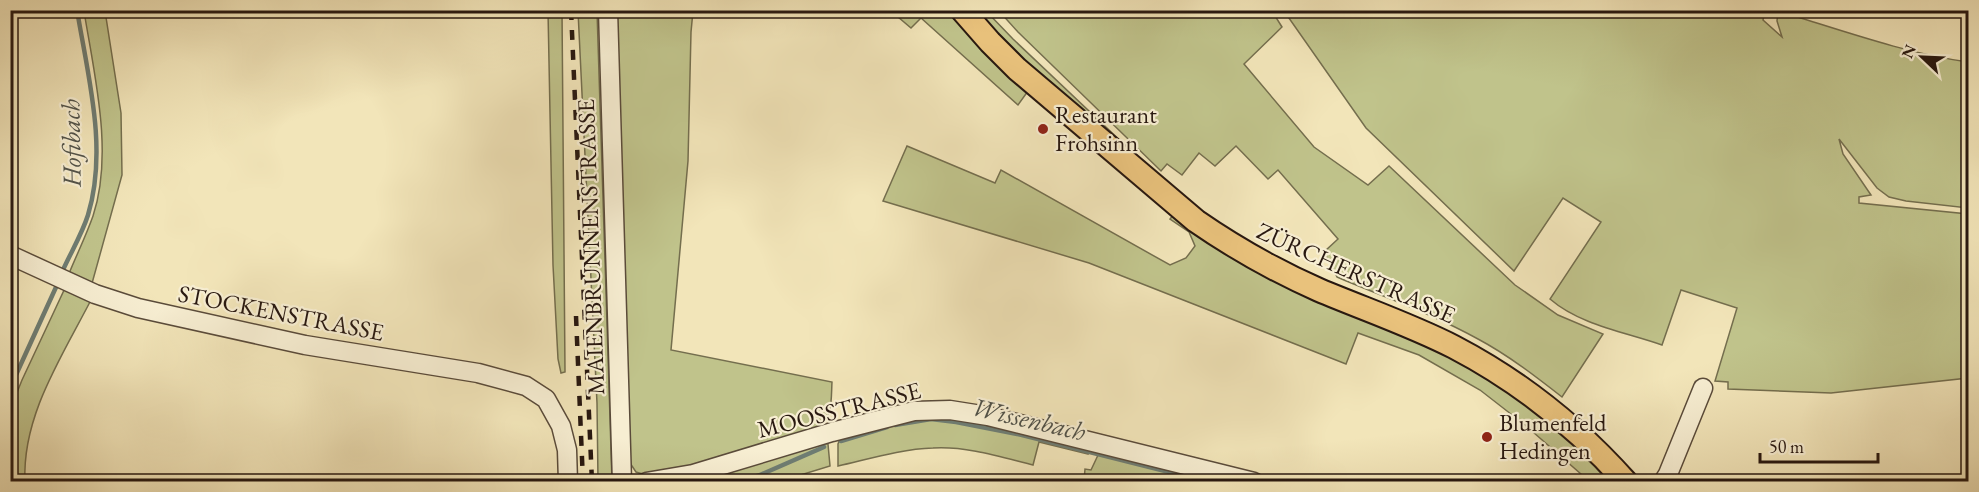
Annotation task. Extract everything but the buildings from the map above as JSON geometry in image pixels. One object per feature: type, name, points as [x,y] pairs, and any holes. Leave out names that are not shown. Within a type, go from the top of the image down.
[{"type":"main road","name":"ZÜRCHERSTRASSE","points":[[962,10],[1017,69],[1196,221],[1219,237],[1293,278],[1421,331],[1507,378],[1563,420],[1626,482]]},
{"type":"street","name":"MAIENBRUNNENSTRASSE","points":[[608,10],[622,482]]},
{"type":"street","name":"STOCKENSTRASSE","points":[[10,255],[95,294],[138,308],[304,345],[487,375],[526,386],[546,399],[557,416],[564,436],[568,482]]},
{"type":"street","points":[[1663,482],[1703,388]]},
{"type":"street","name":"MOOSSTRASSE","points":[[646,482],[693,474],[832,432],[914,411],[950,410],[988,416],[1254,482]]},
{"type":"green space","points":[[84,11],[105,11],[121,113],[122,175],[91,287],[68,276],[93,216],[102,166],[97,87]]},
{"type":"green space","points":[[548,11],[562,11],[565,372],[561,373],[558,359],[553,265]]},
{"type":"green space","points":[[578,11],[597,11],[612,481],[598,480],[597,403]]},
{"type":"green space","points":[[615,11],[693,11],[688,161],[671,350],[832,382],[829,413],[819,429],[694,467],[646,475],[636,472],[630,463]]},
{"type":"green space","points":[[891,11],[949,11],[1028,91],[1018,105],[921,18],[911,28]]},
{"type":"green space","points":[[974,11],[986,11],[1127,147],[1025,65]]},
{"type":"green space","points":[[999,11],[1272,11],[1282,27],[1244,64],[1314,147],[1368,185],[1389,166],[1515,285],[1558,315],[1603,334],[1562,397],[1511,359],[1478,339],[1426,314],[1337,277],[1324,252],[1338,239],[1278,170],[1268,179],[1236,146],[1215,166],[1199,153],[1182,175],[1167,164],[1161,171]]},
{"type":"green space","points":[[1284,11],[1765,11],[1763,20],[1782,37],[1777,21],[1778,11],[1896,47],[1968,62],[1968,208],[1889,197],[1877,188],[1839,139],[1843,154],[1871,195],[1859,197],[1859,203],[1968,214],[1968,378],[1831,393],[1728,389],[1728,382],[1715,381],[1737,308],[1681,290],[1662,345],[1603,327],[1575,315],[1550,299],[1601,222],[1563,198],[1514,271],[1366,128]]},
{"type":"green space","points":[[907,146],[995,183],[1001,170],[1170,265],[1186,258],[1195,246],[1189,232],[1170,219],[1174,214],[1447,353],[1494,381],[1548,420],[1612,481],[1589,481],[1525,425],[1480,390],[1419,355],[1358,333],[1346,364],[1089,263],[883,201]]},
{"type":"green space","points":[[1334,284],[1433,324],[1481,349],[1528,378],[1585,425],[1335,286]]},
{"type":"green space","points":[[66,286],[92,298],[46,386],[37,409],[26,457],[25,481],[11,481],[10,410]]},
{"type":"green space","points":[[961,417],[1088,450],[1088,454],[1039,442],[1033,465],[984,453],[946,448],[909,450],[838,466],[840,439],[898,420]]},
{"type":"green space","points":[[828,444],[830,466],[781,481],[676,482]]},
{"type":"green space","points":[[1099,453],[1231,481],[1084,481],[1085,469],[1091,470]]},
{"type":"waterway","name":"Hofibach","points":[[63,270],[88,215],[94,190],[96,165],[91,87],[77,10]]},
{"type":"waterway","name":"Hofibach","points":[[10,388],[57,285]]},
{"type":"waterway","name":"Wissenbach","points":[[895,425],[931,419],[956,422],[1022,435],[1209,482]]},
{"type":"waterway","name":"Wissenbach","points":[[841,441],[887,427]]},
{"type":"waterway","name":"Wissenbach","points":[[739,482],[824,447]]},
{"type":"railway","points":[[571,10],[592,482]]},
{"type":"railway","points":[[576,316],[583,482]]},
{"type":"place","name":"Restaurant Frohsinn","points":[[1043,129]]},
{"type":"place","name":"Blumenfeld Hedingen","points":[[1487,437]]}]
